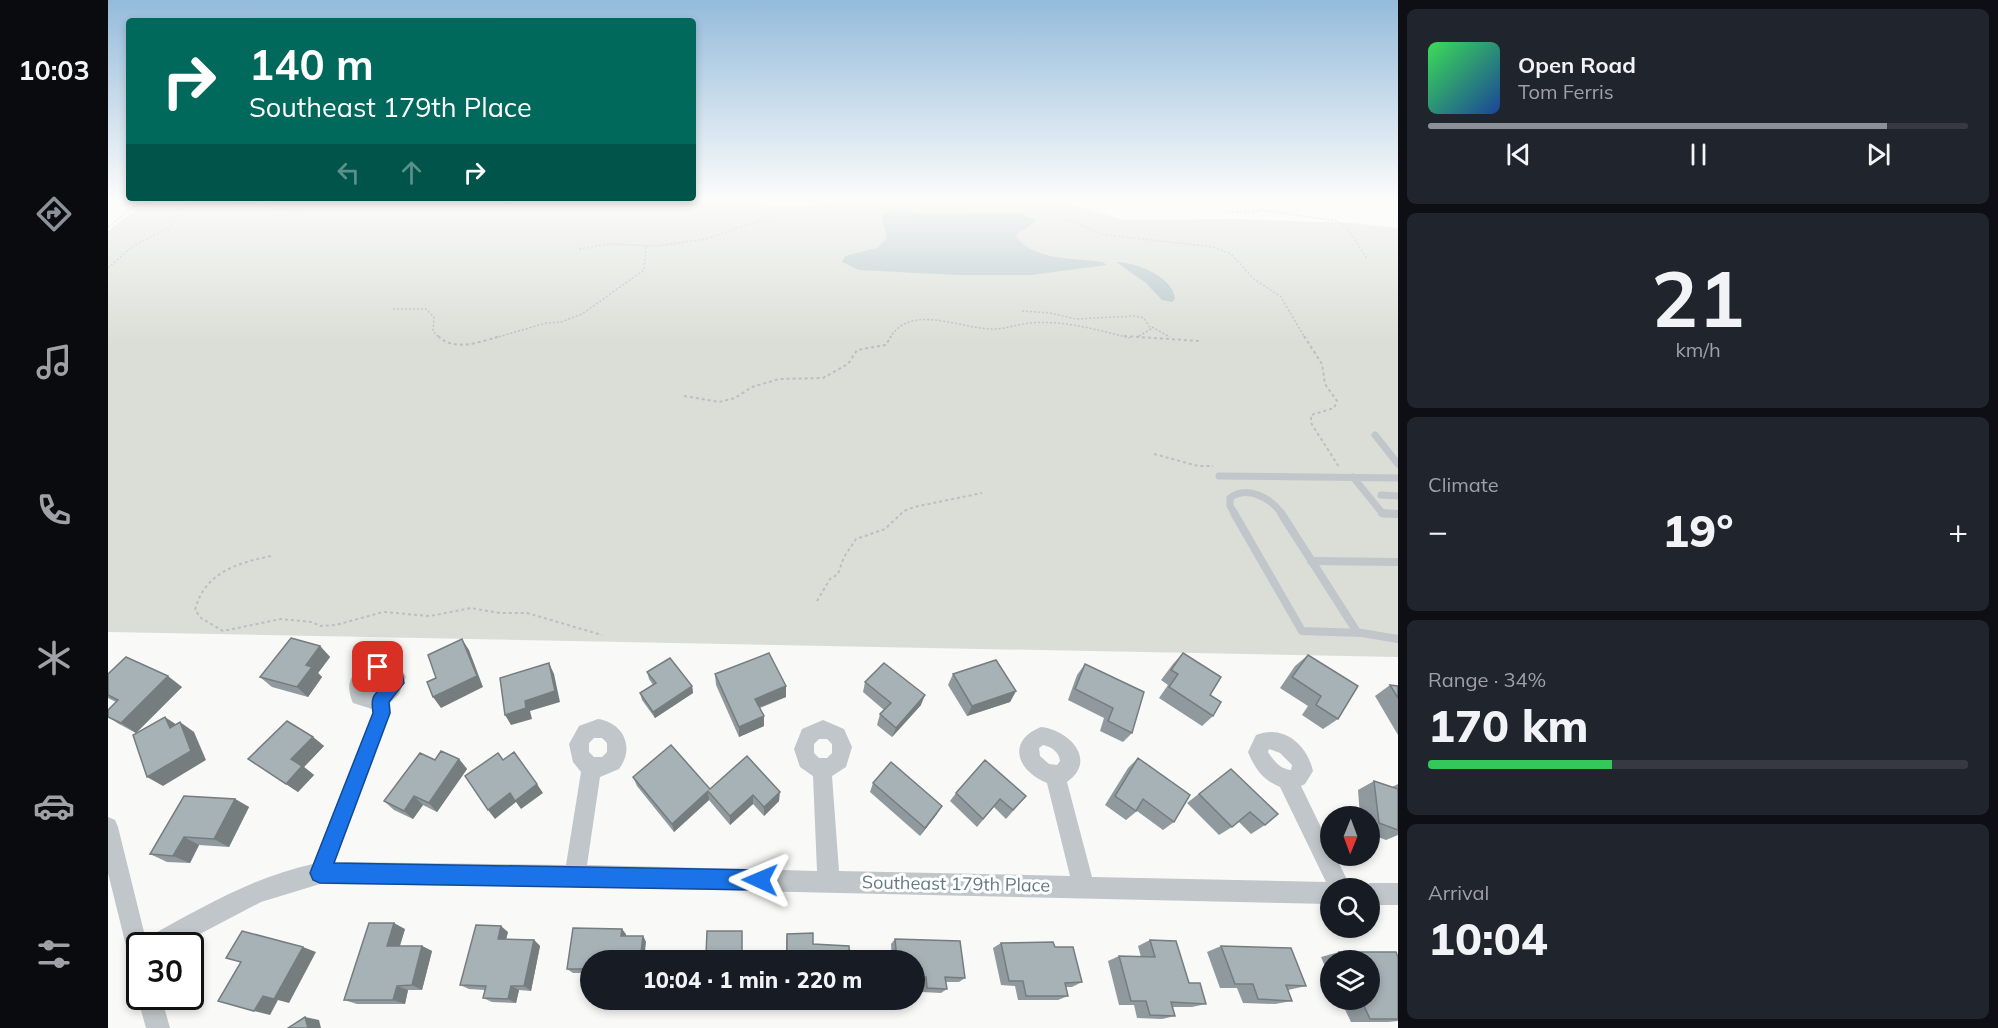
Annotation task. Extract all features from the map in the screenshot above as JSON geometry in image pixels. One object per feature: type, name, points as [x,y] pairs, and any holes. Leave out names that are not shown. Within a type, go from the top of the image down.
[{"type":"street","points":[[320,873],[382,713],[380,699]]},
{"type":"street","points":[[575,876],[592,767]]},
{"type":"street","points":[[822,768],[829,882]]},
{"type":"street","points":[[1055,776],[1084,887]]},
{"type":"street","points":[[1287,780],[1335,878]]},
{"type":"street","points":[[108,827],[137,932]]},
{"type":"street","name":"Southeast 179th Place","points":[[183,932],[253,893],[290,879],[320,873],[575,876],[1320,893]]},
{"type":"street","points":[[1380,894],[1398,894]]},
{"type":"street","points":[[153,1010],[158,1028]]},
{"type":"lane","points":[[1375,435],[1398,464]]},
{"type":"lane","points":[[1219,476],[1398,478]]},
{"type":"lane","points":[[1349,477],[1383,514],[1398,514]]},
{"type":"lane","points":[[1357,632],[1277,507],[1252,493],[1240,491],[1230,498],[1230,506],[1302,631],[1357,632],[1398,639]]},
{"type":"lane","points":[[1381,495],[1398,495]]},
{"type":"lane","points":[[1311,561],[1398,562]]},
{"type":"path","points":[[108,268],[124,251],[132,247]]},
{"type":"path","points":[[579,249],[592,247]]},
{"type":"path","points":[[393,309],[426,309],[434,317],[433,331],[445,342],[459,345],[481,342],[546,323],[561,322],[582,314],[644,270],[646,247]]},
{"type":"path","points":[[1213,247],[1231,254],[1254,279],[1281,297],[1322,364],[1325,384],[1337,401],[1334,408],[1311,415],[1311,423],[1349,477]]},
{"type":"path","points":[[1358,247],[1367,259]]},
{"type":"path","points":[[1022,311],[1050,313],[1076,319],[1135,316],[1144,318],[1155,330],[1173,339]]},
{"type":"path","points":[[684,396],[719,402],[735,398],[752,387],[779,379],[823,378],[848,364],[857,350],[886,345],[894,331],[910,322],[936,320],[976,328],[995,329],[1032,323],[1060,324],[1137,338],[1199,341]]},
{"type":"path","points":[[1137,338],[1151,328],[1150,325]]},
{"type":"path","points":[[817,601],[830,579],[838,574],[844,557],[856,539],[885,528],[895,522],[904,511],[914,507],[982,494]]},
{"type":"path","points":[[271,556],[254,559],[216,574],[201,588],[197,598],[195,610],[201,618],[223,631],[281,619],[312,622],[320,626],[336,625],[383,612],[430,616],[471,608],[500,613],[527,613],[602,635]]},
{"type":"shaded area","points":[[108,247],[1398,247],[1398,657],[108,632]]},
{"type":"shaded area","points":[[1028,247],[1056,257],[1103,262],[1107,265],[1031,275],[957,275],[859,270],[842,262],[845,256],[877,248]]},
{"type":"shaded area","points":[[1116,262],[1142,268],[1160,277],[1173,291],[1175,299],[1172,302],[1162,300],[1146,283]]},
{"type":"building","points":[[291,638],[320,646],[306,665],[312,667],[297,687],[260,677]]},
{"type":"building","points":[[462,639],[477,676],[433,697],[427,682],[436,678],[428,655]]},
{"type":"building","points":[[769,653],[786,686],[755,699],[764,716],[739,727],[715,674]]},
{"type":"building","points":[[1183,653],[1221,677],[1210,695],[1221,702],[1213,716],[1169,687],[1178,674],[1171,670]]},
{"type":"building","points":[[1308,655],[1358,686],[1338,719],[1316,705],[1321,696],[1292,677]]},
{"type":"building","points":[[126,657],[168,676],[121,723],[108,717],[108,710],[118,700],[108,695],[108,674]]},
{"type":"building","points":[[670,658],[692,686],[653,712],[640,693],[656,683],[647,672]]},
{"type":"building","points":[[996,660],[1016,691],[972,706],[953,674]]},
{"type":"building","points":[[549,663],[555,691],[525,701],[526,708],[505,715],[500,678]]},
{"type":"building","points":[[884,663],[925,695],[896,728],[880,714],[891,703],[865,682]]},
{"type":"building","points":[[1085,664],[1144,692],[1132,733],[1108,721],[1113,708],[1075,689]]},
{"type":"building","points":[[1390,685],[1398,686],[1398,698]]},
{"type":"building","points":[[165,717],[170,728],[180,722],[191,751],[147,777],[133,735]]},
{"type":"building","points":[[287,721],[313,737],[291,759],[302,766],[286,784],[248,759]]},
{"type":"building","points":[[671,745],[710,789],[747,756],[780,792],[764,807],[753,795],[730,816],[708,791],[672,824],[633,777]]},
{"type":"building","points":[[441,751],[459,759],[429,803],[414,796],[404,811],[384,801],[420,753],[435,760]]},
{"type":"building","points":[[514,752],[537,784],[515,801],[510,793],[488,810],[465,776],[498,753],[503,760]]},
{"type":"building","points":[[1138,758],[1190,795],[1174,822],[1143,799],[1136,811],[1115,796]]},
{"type":"building","points":[[985,760],[1026,796],[1013,810],[1000,799],[983,819],[956,793]]},
{"type":"building","points":[[891,762],[942,806],[925,828],[873,783]]},
{"type":"building","points":[[1231,769],[1278,814],[1265,825],[1250,812],[1232,827],[1199,794]]},
{"type":"building","points":[[1374,781],[1398,789],[1398,830],[1380,823],[1380,806],[1377,806]]},
{"type":"building","points":[[184,796],[235,799],[214,839],[184,837],[173,856],[150,854]]},
{"type":"building","points":[[369,923],[394,923],[387,946],[422,946],[412,985],[397,986],[393,1000],[344,1000]]},
{"type":"building","points":[[476,925],[501,926],[498,939],[534,940],[524,986],[511,986],[508,999],[483,998],[486,986],[460,985]]},
{"type":"building","points":[[573,928],[622,929],[621,936],[643,936],[641,950],[580,950],[580,969],[567,969]]},
{"type":"building","points":[[242,931],[303,947],[274,999],[263,996],[254,1011],[218,1001],[241,962],[226,958]]},
{"type":"building","points":[[707,931],[742,931],[742,950],[706,950]]},
{"type":"building","points":[[813,933],[813,944],[849,946],[849,950],[787,950],[787,934]]},
{"type":"building","points":[[895,939],[960,941],[965,978],[945,977],[947,989],[927,988],[925,950],[896,950]]},
{"type":"building","points":[[1150,940],[1176,941],[1189,983],[1200,983],[1206,1004],[1171,1002],[1175,1016],[1150,1015],[1146,1001],[1131,1001],[1119,956],[1155,957]]},
{"type":"building","points":[[1053,942],[1055,947],[1073,947],[1082,982],[1065,983],[1068,996],[1026,996],[1023,981],[1009,981],[1001,943]]},
{"type":"building","points":[[1221,946],[1291,948],[1306,986],[1286,985],[1292,1001],[1258,999],[1253,984],[1235,984]]},
{"type":"building","points":[[1380,952],[1396,952],[1398,957],[1398,1019],[1370,1019],[1366,1010],[1380,1010]]},
{"type":"building","points":[[305,1017],[308,1028],[288,1028]]},
{"type":"route","points":[[378,667],[391,668],[397,677],[396,683],[387,695],[380,699],[382,713],[320,873],[760,880]]}]
